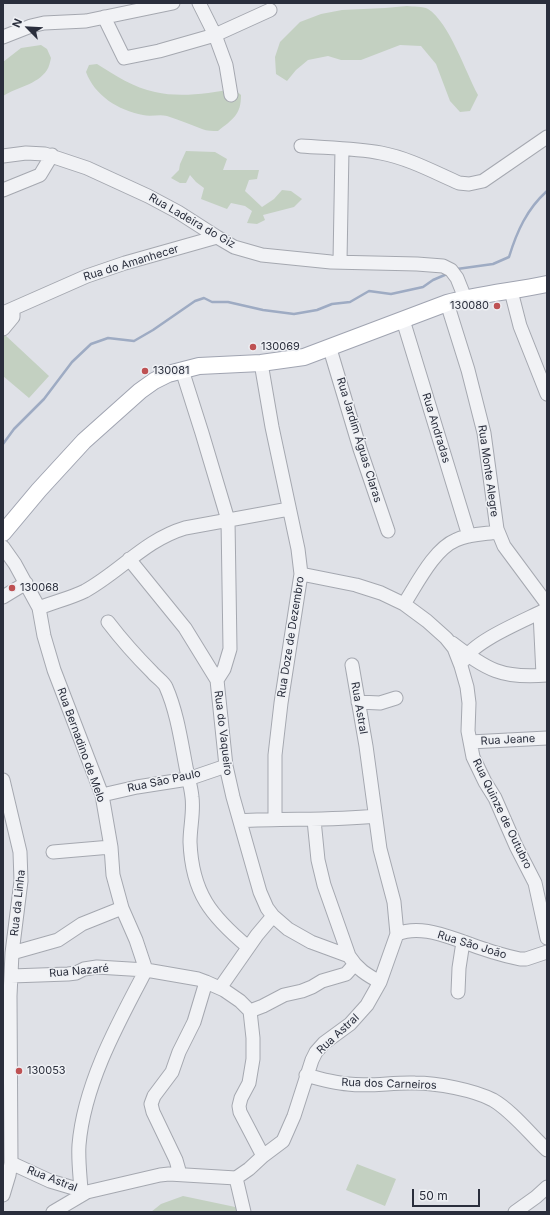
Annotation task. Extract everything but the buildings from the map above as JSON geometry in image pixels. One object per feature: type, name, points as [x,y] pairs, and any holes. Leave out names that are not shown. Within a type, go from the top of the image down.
[{"type":"main road","points":[[3,533],[57,470],[104,422],[140,391],[154,381],[168,374],[199,366],[261,362],[304,357],[330,349],[447,303],[466,298],[547,284]]},
{"type":"street","points":[[3,37],[31,26],[44,23],[86,21],[173,3]]},
{"type":"street","points":[[199,3],[215,35],[226,65],[231,95]]},
{"type":"street","points":[[104,17],[124,58],[159,51],[215,35],[270,10]]},
{"type":"street","points":[[301,146],[381,153],[400,158],[459,183],[469,184],[483,181],[547,137]]},
{"type":"street","points":[[340,261],[342,149]]},
{"type":"street","name":"Rua Ladeira do Giz","points":[[3,156],[37,153],[52,155],[87,168],[148,196],[178,212],[217,238],[234,247],[262,255],[331,262],[340,261],[443,266],[454,274],[466,298]]},
{"type":"street","points":[[3,190],[40,175],[52,155]]},
{"type":"street","name":"Rua do Amanhecer","points":[[8,311],[108,268],[217,238]]},
{"type":"street","points":[[511,291],[520,326],[547,394]]},
{"type":"street","name":"Rua Monte Alegre","points":[[447,303],[468,370],[484,433],[488,452],[494,518],[498,532],[504,546],[545,609]]},
{"type":"street","points":[[3,329],[13,317],[8,311]]},
{"type":"street","name":"Rua Andradas","points":[[403,320],[469,536]]},
{"type":"street","name":"Rua Jardim Águas Claras","points":[[330,349],[360,449],[388,531]]},
{"type":"street","name":"Rua Doze de Dezembro","points":[[261,362],[272,427],[298,549],[301,574],[276,740],[275,819]]},
{"type":"street","name":"Rua do Vaqueiro","points":[[182,370],[228,520],[230,649],[224,669],[217,680],[226,766],[260,892],[273,916],[288,929],[311,942],[352,960],[365,973],[380,982]]},
{"type":"street","points":[[39,608],[84,591],[152,542],[171,532],[289,508]]},
{"type":"street","points":[[404,604],[432,562],[445,546],[456,540],[469,536],[498,532]]},
{"type":"street","name":"Rua Bernadino de Melo","points":[[3,547],[26,583],[39,608],[44,636],[54,670],[102,795],[111,847],[113,875],[122,908],[136,940],[146,970]]},
{"type":"street","points":[[129,560],[185,628],[217,680]]},
{"type":"street","name":"Rua Quinze de Outubro","points":[[301,574],[356,585],[381,593],[404,604],[419,614],[446,638],[464,660],[469,703],[468,731],[473,757],[485,782],[495,798],[516,846],[536,883],[547,938]]},
{"type":"street","points":[[3,597],[26,583]]},
{"type":"street","points":[[545,609],[546,676],[510,675],[464,660],[494,635],[545,609]]},
{"type":"street","points":[[108,622],[157,678],[166,685],[181,741],[192,797],[190,842],[191,855],[199,890],[203,900],[220,922],[248,948]]},
{"type":"street","name":"Rua Astral","points":[[12,1162],[50,1181],[84,1191],[160,1175],[180,1174],[236,1178],[250,1169],[263,1156],[283,1141],[294,1116],[306,1075],[316,1052],[324,1043],[350,1024],[360,1014],[380,982],[398,934],[394,902],[380,849],[366,746],[352,665]]},
{"type":"street","points":[[358,702],[380,703],[396,698]]},
{"type":"street","name":"Rua Jeane","points":[[470,742],[547,738]]},
{"type":"street","name":"Rua São Paulo","points":[[102,795],[188,778],[226,766]]},
{"type":"street","name":"Rua da Linha","points":[[3,780],[22,865],[19,904],[12,953],[11,976],[10,1018],[12,1162],[3,1195]]},
{"type":"street","points":[[240,821],[275,819],[314,820],[375,816]]},
{"type":"street","points":[[250,1011],[263,1006],[284,994],[302,991],[322,981],[346,974],[352,960],[324,885],[318,860],[314,820]]},
{"type":"street","points":[[53,852],[111,847]]},
{"type":"street","points":[[12,953],[58,940],[82,924],[122,908]]},
{"type":"street","points":[[220,988],[264,925],[273,916]]},
{"type":"street","name":"Rua São João","points":[[398,934],[409,931],[434,933],[520,959],[526,959],[547,952]]},
{"type":"street","points":[[458,992],[458,968],[462,942]]},
{"type":"street","name":"Rua Nazaré","points":[[11,976],[68,974],[97,967],[146,970]]},
{"type":"street","points":[[53,1212],[84,1191],[79,1146],[82,1122],[92,1086],[119,1022],[146,970],[198,979],[206,982],[220,988],[240,1001],[250,1011],[253,1038],[252,1070],[249,1083],[239,1106],[240,1112],[263,1156]]},
{"type":"street","points":[[180,1174],[176,1160],[152,1112],[151,1104],[154,1096],[172,1072],[179,1052],[194,1022],[206,982]]},
{"type":"street","name":"Rua dos Carneiros","points":[[306,1075],[348,1084],[383,1085],[416,1083],[479,1094],[508,1110],[547,1150]]},
{"type":"street","points":[[236,1178],[244,1212]]},
{"type":"street","points":[[515,1212],[547,1187]]},
{"type":"green space","points":[[407,6],[428,9],[436,16],[450,36],[478,95],[470,111],[460,112],[450,101],[436,64],[421,46],[400,45],[361,60],[341,60],[328,56],[308,60],[296,70],[287,81],[276,74],[275,57],[280,42],[300,22],[321,14],[342,10]]},
{"type":"green space","points":[[41,45],[47,49],[51,58],[47,70],[38,79],[3,96],[3,62],[21,48]]},
{"type":"green space","points":[[97,64],[132,84],[147,90],[165,94],[185,95],[234,89],[241,95],[240,107],[232,120],[218,131],[204,130],[167,116],[146,116],[134,113],[108,101],[95,88],[86,72],[89,65]]},
{"type":"green space","points":[[186,151],[215,152],[227,159],[223,170],[259,170],[257,179],[249,180],[245,191],[262,207],[274,199],[282,190],[291,191],[302,199],[294,207],[263,215],[265,220],[257,224],[247,223],[252,211],[245,206],[231,203],[227,209],[201,199],[204,188],[190,175],[186,183],[180,183],[171,178],[179,170]]},
{"type":"green space","points":[[4,334],[49,376],[29,398],[3,376]]},
{"type":"green space","points":[[357,1164],[396,1179],[385,1206],[346,1190]]},
{"type":"green space","points":[[183,1196],[240,1208],[242,1212],[151,1212],[161,1204]]},
{"type":"waterway","points":[[457,269],[493,264],[509,257],[528,213],[547,191]]},
{"type":"waterway","points":[[3,444],[14,429],[44,399],[72,362],[91,344],[108,338],[134,341],[153,330],[195,301],[204,298],[212,302],[228,302],[263,310],[294,314],[317,310],[332,304],[350,302],[369,291],[391,294],[423,287],[433,280],[447,274]]},
{"type":"place","name":"130080","points":[[497,306]]},
{"type":"place","name":"130069","points":[[253,347]]},
{"type":"place","name":"130081","points":[[145,371]]},
{"type":"place","name":"130068","points":[[12,588]]},
{"type":"place","name":"130053","points":[[19,1071]]}]
